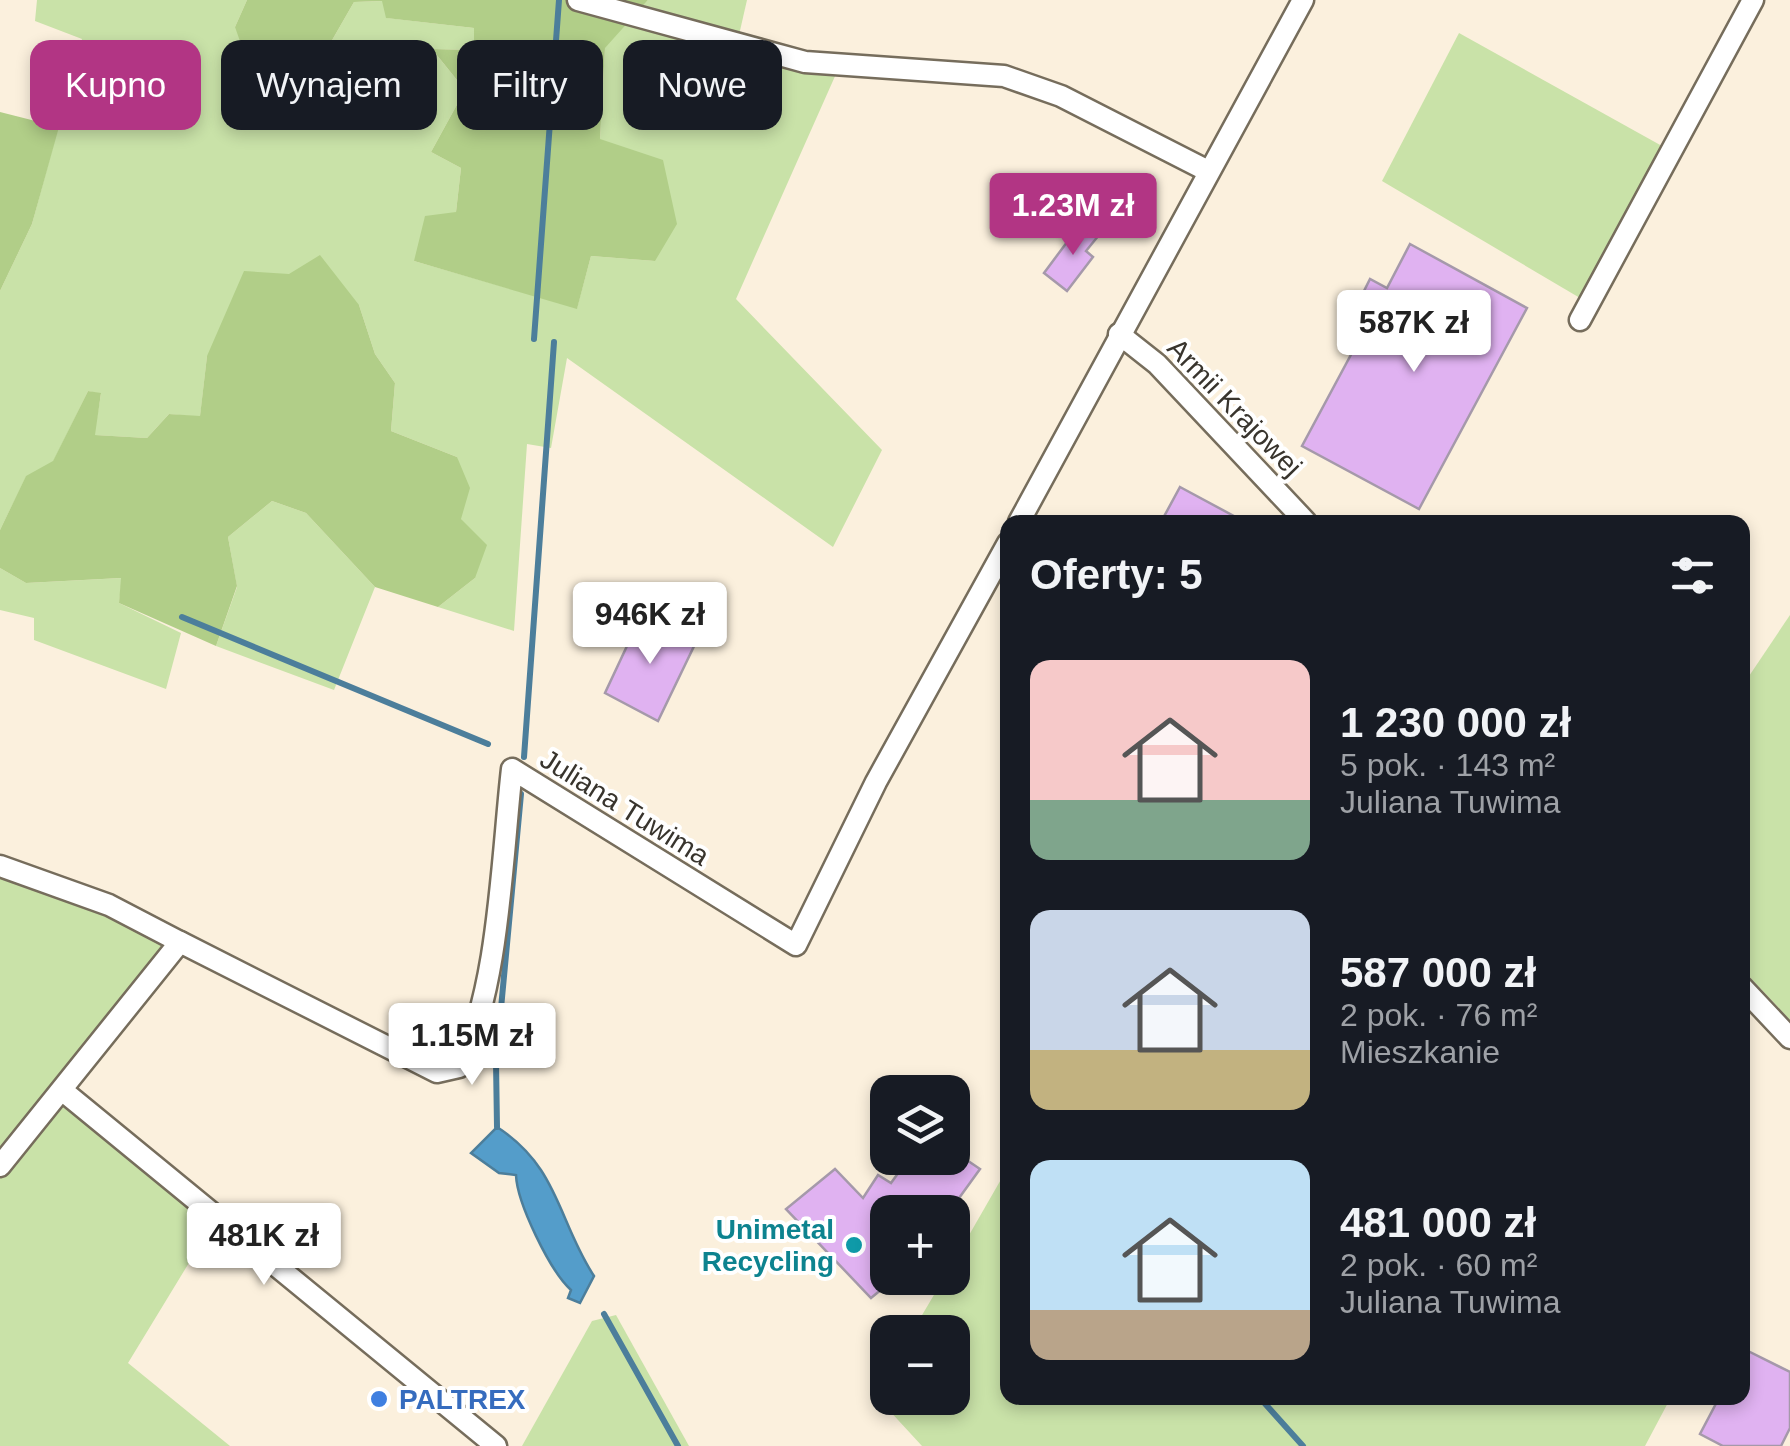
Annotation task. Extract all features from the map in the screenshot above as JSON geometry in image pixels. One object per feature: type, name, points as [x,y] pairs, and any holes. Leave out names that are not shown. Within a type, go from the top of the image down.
[{"type":"street","points":[[578,0],[806,62],[1004,76],[1061,96],[1208,171]]},
{"type":"street","points":[[1023,515],[1303,0]]},
{"type":"street","points":[[1580,320],[1753,0]]},
{"type":"street","name":"Armii Krajowej","points":[[1119,334],[1157,364],[1299,515]]},
{"type":"street","name":"Juliana Tuwima","points":[[0,866],[109,905],[437,1072],[459,1067],[472,1043],[493,934],[512,769],[796,945],[876,782],[1000,557]]},
{"type":"street","points":[[0,1166],[180,942]]},
{"type":"street","points":[[1750,996],[1790,1038]]},
{"type":"street","points":[[63,1091],[496,1446]]},
{"type":"green space","points":[[37,0],[247,0],[235,27],[318,40],[221,40],[221,130],[437,130],[437,55],[457,80],[457,105],[431,152],[461,168],[456,212],[414,261],[577,308],[591,256],[655,261],[600,139],[605,47],[627,22],[699,40],[623,40],[623,130],[782,130],[782,61],[836,74],[736,299],[882,450],[833,547],[567,358],[551,448],[527,444],[514,631],[438,607],[475,578],[461,519],[457,457],[391,431],[395,383],[375,354],[359,305],[207,356],[200,417],[169,414],[147,438],[94,435],[101,394],[88,391],[53,462],[26,477],[0,530],[0,291],[32,224],[57,130],[201,130],[201,40],[82,40],[35,21]]},
{"type":"green space","points":[[247,0],[648,0],[605,48],[603,84],[603,40],[474,40],[474,28],[386,18],[382,1],[354,2],[332,40],[240,40],[235,27]]},
{"type":"green space","points":[[648,0],[747,0],[739,35],[637,12]]},
{"type":"green space","points":[[383,1],[387,18],[474,28],[474,40],[457,40],[457,50],[437,49],[437,40],[332,40],[354,2]]},
{"type":"green space","points":[[1459,33],[1662,146],[1580,298],[1382,181]]},
{"type":"green space","points":[[437,49],[457,50],[457,80],[437,55]]},
{"type":"green space","points":[[457,105],[457,130],[600,130],[600,139],[663,160],[677,224],[655,261],[591,256],[577,309],[414,261],[425,216],[456,212],[461,168],[431,152]]},
{"type":"green space","points":[[0,112],[30,120],[30,130],[58,130],[32,224],[0,291]]},
{"type":"green space","points":[[320,255],[359,305],[375,354],[395,383],[391,431],[457,457],[470,488],[461,519],[487,545],[475,578],[438,607],[375,587],[306,513],[272,501],[228,537],[237,586],[216,646],[119,603],[121,578],[26,583],[0,568],[0,530],[26,476],[53,461],[88,391],[101,393],[95,435],[147,438],[169,414],[200,416],[207,356],[244,271],[289,274]]},
{"type":"green space","points":[[272,501],[306,513],[375,587],[334,690],[216,646],[237,587],[228,537]]},
{"type":"green space","points":[[0,568],[26,583],[122,578],[119,603],[181,633],[166,689],[34,640],[34,618],[0,610]]},
{"type":"green space","points":[[1790,615],[1790,1020],[1750,977],[1750,675]]},
{"type":"green space","points":[[0,873],[104,910],[164,944],[52,1090],[212,1225],[128,1363],[230,1446],[0,1446]]},
{"type":"green space","points":[[1000,1181],[1000,1405],[1667,1405],[1645,1446],[922,1446],[893,1415],[970,1415],[970,1315],[922,1315],[934,1295],[970,1295],[970,1233]]},
{"type":"green space","points":[[616,1315],[689,1446],[522,1446],[592,1321]]},
{"type":"water","points":[[497,1127],[533,1159],[545,1177],[594,1276],[580,1303],[568,1298],[571,1290],[536,1236],[516,1175],[499,1173],[471,1153]]},
{"type":"building","points":[[1082,222],[1099,235],[1086,251],[1093,257],[1067,291],[1044,273]]},
{"type":"building","points":[[1410,244],[1527,308],[1419,509],[1302,446],[1369,321],[1353,313],[1370,279],[1387,288]]},
{"type":"building","points":[[1180,487],[1232,515],[1165,515]]},
{"type":"building","points":[[642,614],[696,642],[658,721],[605,693]]},
{"type":"building","name":"Unimetal Recycling","points":[[970,1162],[980,1169],[961,1195],[870,1195],[870,1295],[875,1295],[871,1298],[786,1209],[835,1169],[863,1198],[878,1175],[891,1183],[897,1175],[970,1175]]},
{"type":"building","points":[[1750,1352],[1790,1372],[1790,1428],[1781,1446],[1723,1446],[1700,1434],[1715,1405],[1750,1405]]},
{"type":"waterway","points":[[534,339],[559,0]]},
{"type":"waterway","points":[[524,757],[554,342]]},
{"type":"waterway","points":[[182,617],[488,744]]},
{"type":"waterway","points":[[497,1127],[496,1062],[521,794]]},
{"type":"waterway","points":[[604,1314],[678,1446]]},
{"type":"waterway","points":[[1266,1405],[1303,1446]]},
{"type":"place","name":"Unimetal Recycling","points":[[854,1245]]},
{"type":"place","name":"PALTREX","points":[[379,1399]]}]
